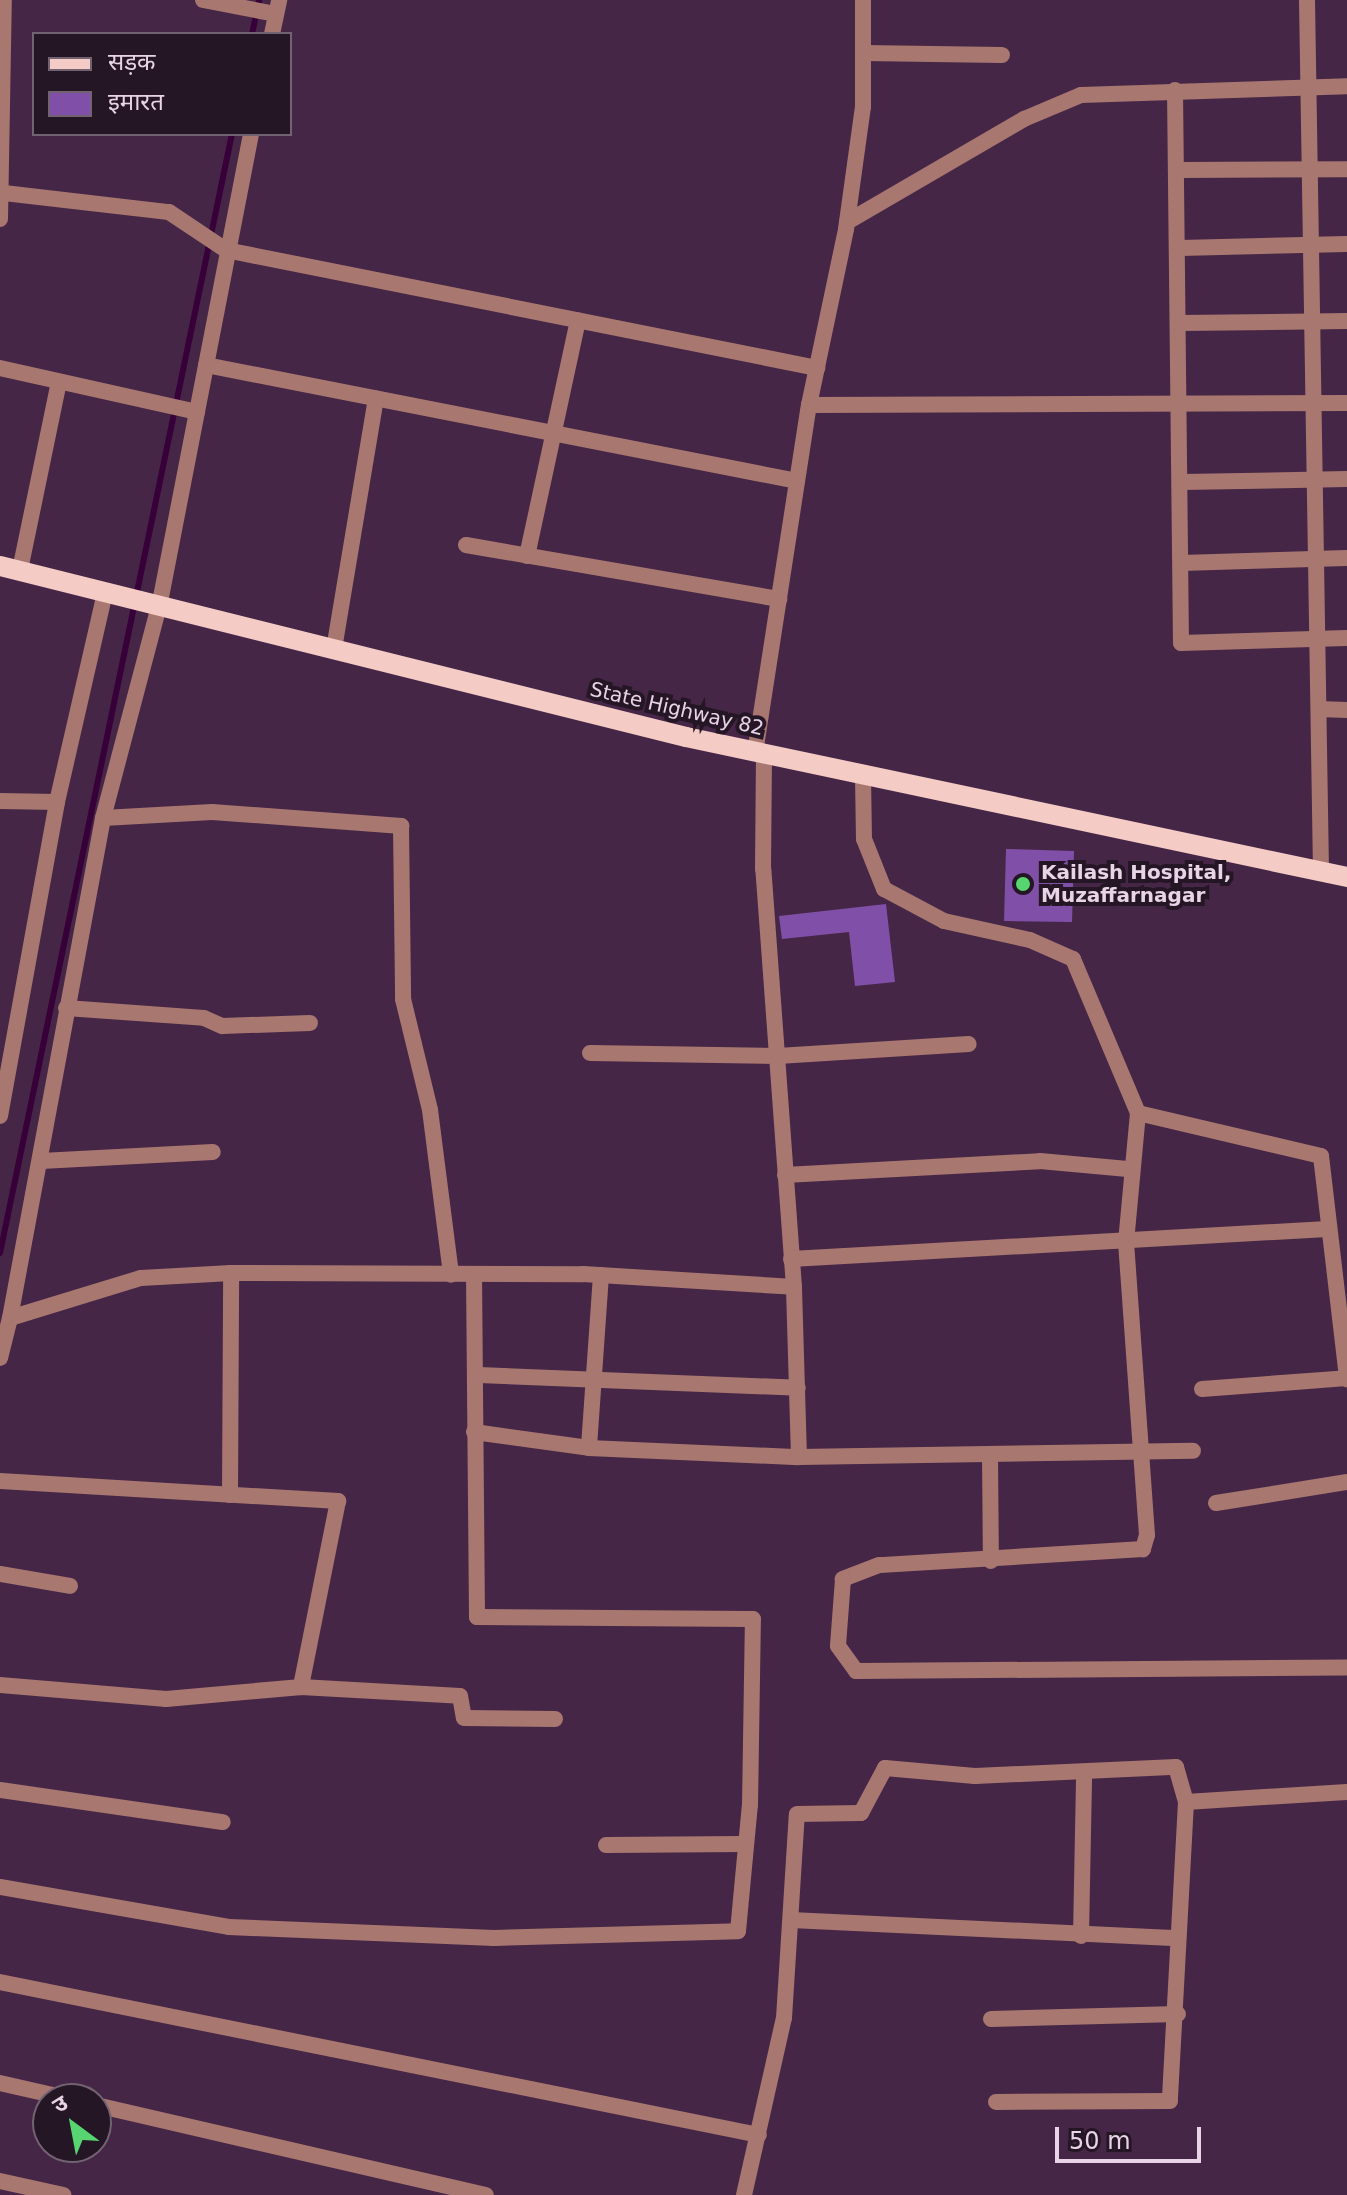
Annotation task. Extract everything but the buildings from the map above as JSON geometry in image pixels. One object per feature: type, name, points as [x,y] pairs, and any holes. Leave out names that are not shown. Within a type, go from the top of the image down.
[{"type":"main road","name":"State Highway 82","points":[[10,568],[759,754],[1347,877]]},
{"type":"street","points":[[0,219],[4,193],[4,0]]},
{"type":"street","points":[[203,0],[274,9],[272,32]]},
{"type":"street","points":[[799,1457],[794,1287],[763,869],[759,754],[809,405],[847,222],[863,53],[863,0]]},
{"type":"street","points":[[1307,0],[1313,86],[1319,403],[1321,873]]},
{"type":"street","points":[[863,53],[1002,55]]},
{"type":"street","points":[[847,222],[1024,119],[1081,95],[1347,86]]},
{"type":"street","points":[[1175,90],[1180,170],[1181,643],[1347,638]]},
{"type":"street","points":[[0,1358],[41,1161],[66,1008],[144,602],[191,411],[206,365],[222,248],[250,136]]},
{"type":"street","points":[[1180,170],[1347,169]]},
{"type":"street","points":[[4,193],[169,212],[222,248],[817,368]]},
{"type":"street","points":[[1180,248],[1347,244]]},
{"type":"street","points":[[527,556],[556,434],[578,320]]},
{"type":"street","points":[[1181,323],[1347,321]]},
{"type":"street","points":[[206,365],[797,481]]},
{"type":"street","points":[[0,368],[191,411]]},
{"type":"street","points":[[10,568],[59,382]]},
{"type":"street","points":[[334,649],[376,398]]},
{"type":"street","points":[[809,405],[1347,403]]},
{"type":"street","points":[[1182,482],[1347,479]]},
{"type":"street","points":[[466,545],[779,599]]},
{"type":"street","points":[[1181,563],[1347,558]]},
{"type":"street","points":[[0,1116],[6,1045],[105,592]]},
{"type":"street","points":[[1319,709],[1347,710]]},
{"type":"street","points":[[863,777],[864,839],[884,889],[944,921],[1030,940],[1073,959],[1138,1113],[1128,1169],[1126,1242],[1143,1549],[991,1561],[879,1565],[843,1579],[838,1646],[856,1671],[1347,1668]]},
{"type":"street","points":[[0,801],[57,802]]},
{"type":"street","points":[[103,818],[212,812],[401,826],[403,999],[430,1110],[451,1275]]},
{"type":"street","points":[[66,1008],[204,1018],[222,1026],[310,1023]]},
{"type":"street","points":[[590,1053],[778,1056],[969,1044]]},
{"type":"street","points":[[1138,1113],[1311,1148],[1321,1156],[1327,1229],[1347,1379],[1202,1389]]},
{"type":"street","points":[[41,1161],[213,1152]]},
{"type":"street","points":[[785,1175],[1040,1161],[1128,1169]]},
{"type":"street","points":[[791,1259],[1327,1229]]},
{"type":"street","points":[[230,1495],[231,1273]]},
{"type":"street","points":[[10,1318],[141,1278],[231,1273],[601,1275],[794,1287]]},
{"type":"street","points":[[0,1887],[229,1927],[494,1938],[738,1931],[742,1844],[750,1805],[753,1619],[477,1617],[474,1432],[479,1375],[473,1365],[474,1275]]},
{"type":"street","points":[[589,1448],[601,1275]]},
{"type":"street","points":[[479,1375],[594,1377],[798,1388]]},
{"type":"street","points":[[474,1432],[589,1448],[799,1457],[1193,1451]]},
{"type":"street","points":[[990,1456],[991,1561]]},
{"type":"street","points":[[0,1481],[338,1501],[301,1687]]},
{"type":"street","points":[[1216,1503],[1347,1482]]},
{"type":"street","points":[[0,1574],[70,1586]]},
{"type":"street","points":[[0,1685],[166,1699],[301,1687],[460,1696],[464,1718],[555,1719]]},
{"type":"street","points":[[744,2195],[784,2018],[797,1814],[861,1813],[885,1768],[1084,1774],[1176,1767],[1186,1802],[1178,1938],[1178,2014],[1170,2101],[996,2102]]},
{"type":"street","points":[[1081,1936],[1084,1774]]},
{"type":"street","points":[[0,1790],[223,1822]]},
{"type":"street","points":[[1186,1802],[1347,1792]]},
{"type":"street","points":[[606,1845],[742,1844]]},
{"type":"street","points":[[791,1920],[1081,1936],[1178,1938]]},
{"type":"street","points":[[0,1982],[759,2135]]},
{"type":"street","points":[[991,2019],[1178,2014]]},
{"type":"street","points":[[0,2083],[32,2090]]},
{"type":"street","points":[[112,2109],[486,2195]]},
{"type":"street","points":[[0,2181],[63,2195]]},
{"type":"waterway","points":[[252,32],[259,0]]},
{"type":"waterway","points":[[0,1253],[232,136]]},
{"type":"place","name":"Kailash Hospital, Muzaffarnagar","points":[[1023,884]]}]
